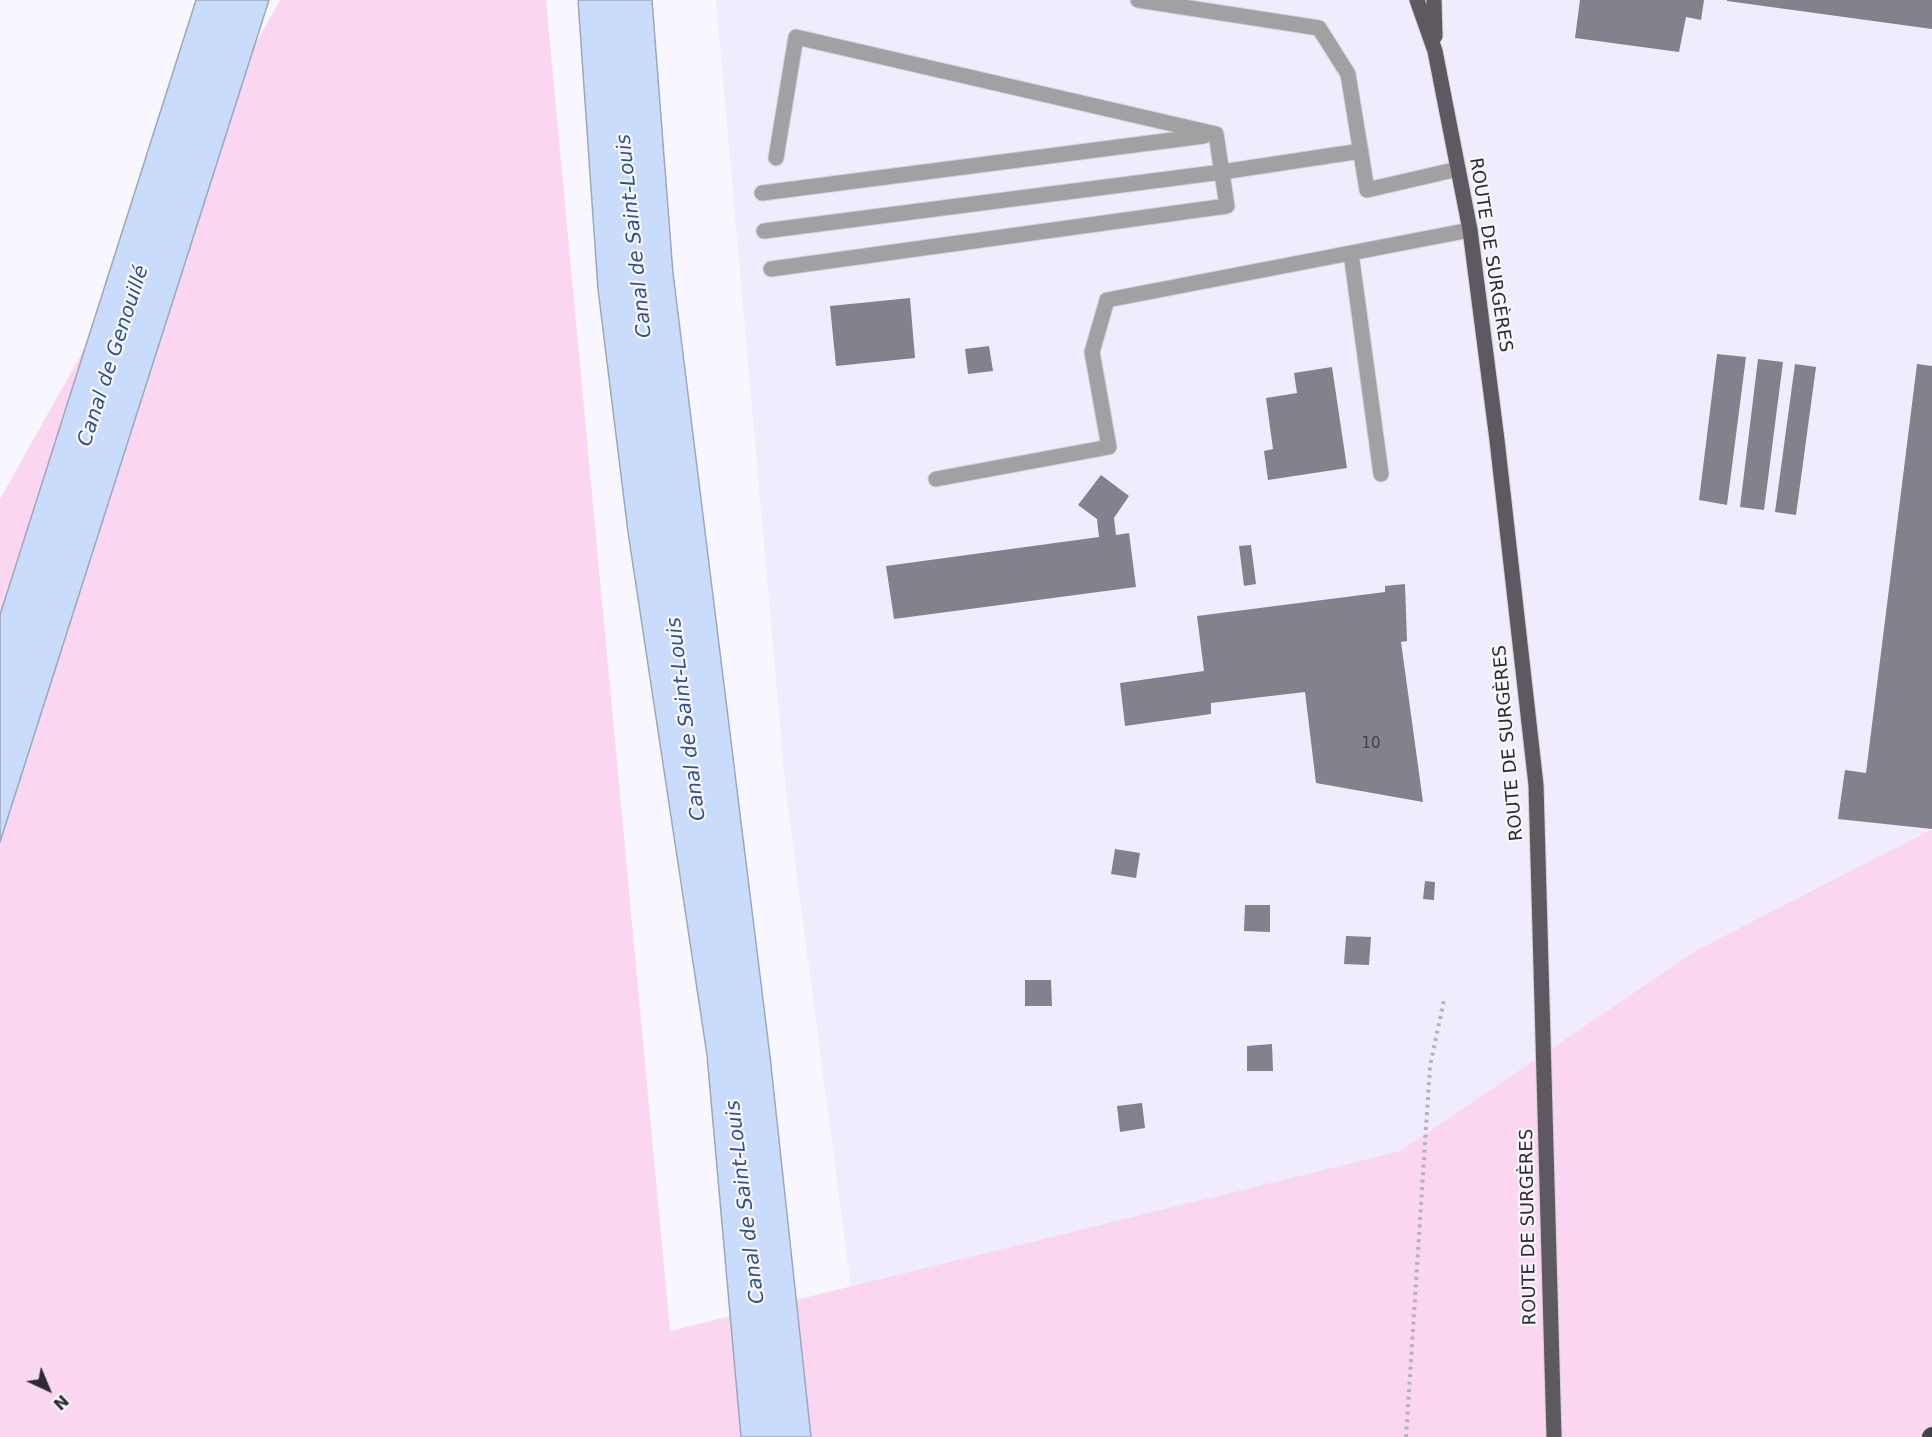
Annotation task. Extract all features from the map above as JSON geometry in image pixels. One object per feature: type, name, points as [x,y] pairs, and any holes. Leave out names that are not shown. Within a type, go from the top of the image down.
[{"type":"main road","points":[[1418,0],[1435,51]]},
{"type":"main road","points":[[1434,0],[1435,51]]},
{"type":"main road","name":"ROUTE DE SURGÈRES","points":[[1435,51],[1470,230],[1497,440],[1536,785],[1554,1437]]},
{"type":"lane","points":[[1138,0],[1319,28],[1347,74],[1367,190],[1458,169]]},
{"type":"lane","points":[[776,158],[796,37],[1216,134]]},
{"type":"lane","points":[[771,269],[1227,206],[1216,134]]},
{"type":"lane","points":[[762,193],[1216,134]]},
{"type":"lane","points":[[764,231],[1222,172],[1361,151]]},
{"type":"lane","points":[[936,479],[1109,447],[1092,352],[1107,300],[1470,230]]},
{"type":"lane","points":[[1351,253],[1381,474]]},
{"type":"path","points":[[1406,1437],[1430,1066],[1444,1000]]},
{"type":"shaded area","points":[[280,0],[546,0],[670,1331],[1400,1151],[1697,950],[1932,829],[1932,1437],[0,1437],[0,499]]},
{"type":"shaded area","points":[[716,0],[1932,0],[1932,829],[1697,950],[1400,1151],[851,1287],[786,793]]},
{"type":"water","name":"Canal de Genouillé","points":[[196,0],[269,0],[0,842],[0,615]]},
{"type":"water","name":"Canal de Saint-Louis","points":[[578,0],[652,0],[673,273],[770,1056],[811,1437],[741,1437],[707,1055],[628,532],[598,289]]},
{"type":"building","points":[[1580,0],[1704,0],[1701,20],[1686,17],[1679,52],[1575,38]]},
{"type":"building","points":[[1932,0],[1932,29],[1727,1]]},
{"type":"building","points":[[910,298],[915,358],[836,366],[830,306]]},
{"type":"building","points":[[989,346],[993,371],[968,374],[965,349]]},
{"type":"building","points":[[1717,354],[1746,357],[1727,505],[1699,500]]},
{"type":"building","points":[[1758,359],[1783,362],[1764,510],[1740,507]]},
{"type":"building","points":[[1795,364],[1816,367],[1796,515],[1775,512]]},
{"type":"building","points":[[1917,364],[1932,366],[1932,829],[1838,819],[1845,770],[1866,773]]},
{"type":"building","points":[[1332,367],[1347,468],[1268,480],[1264,451],[1273,449],[1266,398],[1297,393],[1294,373]]},
{"type":"building","points":[[1101,475],[1129,496],[1114,518],[1116,535],[1129,533],[1136,587],[894,619],[886,566],[1099,537],[1097,519],[1078,505]]},
{"type":"building","points":[[1251,545],[1256,584],[1244,586],[1239,546]]},
{"type":"building","points":[[1405,584],[1407,641],[1401,642],[1423,802],[1316,783],[1305,692],[1211,703],[1211,714],[1125,726],[1120,683],[1204,671],[1197,616],[1385,592],[1385,586]]},
{"type":"building","points":[[1115,849],[1140,853],[1136,878],[1111,874]]},
{"type":"building","points":[[1425,881],[1435,882],[1434,900],[1423,899]]},
{"type":"building","points":[[1245,905],[1270,905],[1270,932],[1244,931]]},
{"type":"building","points":[[1346,936],[1371,937],[1369,965],[1344,964]]},
{"type":"building","points":[[1025,980],[1051,980],[1052,1006],[1025,1006]]},
{"type":"building","points":[[1272,1044],[1273,1071],[1247,1071],[1247,1046]]},
{"type":"building","points":[[1142,1103],[1145,1128],[1120,1132],[1117,1106]]}]
